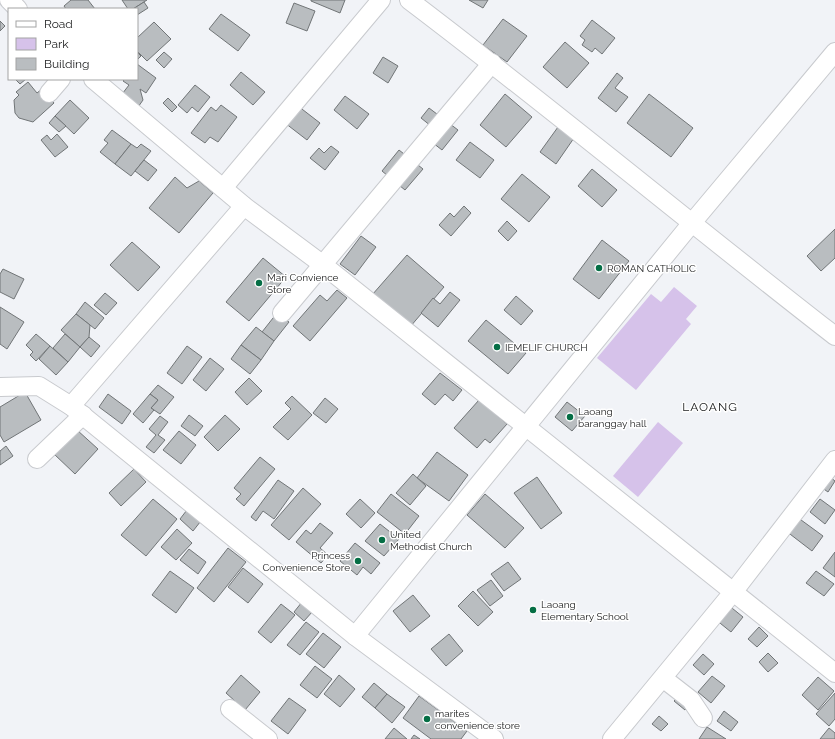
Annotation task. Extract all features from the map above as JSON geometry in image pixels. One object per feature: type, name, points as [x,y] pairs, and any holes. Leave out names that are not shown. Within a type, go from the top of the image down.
[{"type":"street","points":[[9,0],[17,8]]},
{"type":"street","points":[[223,188],[381,0]]},
{"type":"street","points":[[408,0],[492,63],[691,224],[835,336]]},
{"type":"street","points":[[354,636],[526,428],[691,224],[835,52]]},
{"type":"street","points":[[282,313],[492,63]]},
{"type":"street","points":[[49,93],[60,80]]},
{"type":"street","points":[[94,80],[244,206],[322,264],[835,673]]},
{"type":"street","points":[[37,459],[244,206]]},
{"type":"street","points":[[0,387],[39,386],[77,410],[354,636],[494,739]]},
{"type":"street","points":[[612,739],[664,678],[734,591],[835,460]]},
{"type":"street","points":[[664,678],[692,700],[703,718]]},
{"type":"street","points":[[230,709],[268,739]]},
{"type":"green space","points":[[674,287],[697,306],[686,319],[691,324],[636,390],[597,358],[651,294],[661,302]]},
{"type":"green space","points":[[658,422],[683,443],[638,497],[613,476]]},
{"type":"building","points":[[71,0],[88,0],[94,8],[65,8],[64,6]]},
{"type":"building","points":[[122,0],[147,0],[135,8],[127,8]]},
{"type":"building","points":[[311,0],[345,0],[340,13]]},
{"type":"building","points":[[469,0],[488,0],[483,8]]},
{"type":"building","points":[[144,2],[148,8],[138,14],[138,8],[135,8]]},
{"type":"building","points":[[294,3],[315,11],[307,31],[286,23]]},
{"type":"building","points":[[221,14],[250,35],[238,51],[209,29]]},
{"type":"building","points":[[503,19],[527,36],[507,62],[483,45]]},
{"type":"building","points":[[592,20],[615,38],[602,54],[595,48],[592,52],[582,45],[585,40],[580,36]]},
{"type":"building","points":[[0,21],[5,26],[0,31]]},
{"type":"building","points":[[154,22],[171,39],[147,61],[138,52],[138,37]]},
{"type":"building","points":[[565,42],[589,63],[567,88],[543,67]]},
{"type":"building","points":[[164,52],[172,59],[164,68],[156,60]]},
{"type":"building","points":[[383,57],[398,66],[388,83],[373,73]]},
{"type":"building","points":[[138,65],[156,78],[146,93],[140,89],[143,100],[136,110],[119,98],[129,85],[123,81],[138,80]]},
{"type":"building","points":[[241,72],[265,92],[253,105],[230,85]]},
{"type":"building","points":[[617,73],[623,78],[615,88],[628,97],[616,112],[598,98]]},
{"type":"building","points":[[16,80],[25,80],[20,84]]},
{"type":"building","points":[[28,82],[37,93],[42,89],[54,103],[33,122],[19,118],[15,113],[14,100],[19,95],[16,92]]},
{"type":"building","points":[[195,85],[210,97],[198,112],[192,107],[187,113],[178,105]]},
{"type":"building","points":[[505,94],[532,117],[506,147],[480,125]]},
{"type":"building","points":[[649,94],[693,128],[671,157],[627,123]]},
{"type":"building","points":[[345,96],[369,114],[357,129],[334,110]]},
{"type":"building","points":[[168,98],[177,107],[172,112],[163,103]]},
{"type":"building","points":[[70,100],[89,118],[74,134],[55,116]]},
{"type":"building","points":[[221,105],[237,117],[218,142],[210,137],[205,143],[191,133],[211,107],[216,111]]},
{"type":"building","points":[[298,106],[320,123],[307,140],[285,123]]},
{"type":"building","points":[[429,108],[458,130],[442,150],[424,136],[431,126],[421,118]]},
{"type":"building","points":[[55,116],[66,126],[59,132],[49,123]]},
{"type":"building","points":[[558,127],[574,138],[556,164],[540,152]]},
{"type":"building","points":[[112,130],[131,144],[115,164],[100,152],[108,143],[104,140]]},
{"type":"building","points":[[57,134],[68,147],[55,157],[41,140],[47,135],[51,140]]},
{"type":"building","points":[[470,142],[494,160],[480,178],[456,160]]},
{"type":"building","points":[[131,144],[137,148],[141,144],[151,151],[131,176],[115,164]]},
{"type":"building","points":[[331,146],[339,152],[325,170],[310,158],[319,148],[324,153]]},
{"type":"building","points":[[399,150],[423,169],[405,190],[382,171]]},
{"type":"building","points":[[144,160],[157,170],[148,181],[135,171]]},
{"type":"building","points":[[592,169],[617,190],[602,207],[578,186]]},
{"type":"building","points":[[522,174],[550,197],[529,222],[501,199]]},
{"type":"building","points":[[175,177],[187,188],[199,181],[213,193],[179,233],[149,208]]},
{"type":"building","points":[[464,206],[471,213],[451,236],[439,225],[450,213],[454,217]]},
{"type":"building","points":[[507,221],[517,231],[508,241],[498,231]]},
{"type":"building","points":[[835,229],[835,258],[821,271],[807,256]]},
{"type":"building","points":[[361,236],[376,247],[355,275],[340,264]]},
{"type":"building","points":[[602,240],[629,261],[599,299],[573,279]]},
{"type":"building","points":[[132,242],[160,267],[138,291],[110,265]]},
{"type":"building","points":[[407,255],[444,287],[410,327],[372,295]]},
{"type":"building","points":[[263,258],[286,277],[249,321],[226,302]]},
{"type":"building","points":[[3,269],[24,279],[14,299],[0,292],[0,274]]},
{"type":"building","points":[[337,290],[347,298],[310,341],[293,326],[320,295],[327,301]]},
{"type":"building","points":[[450,292],[460,300],[438,327],[421,313],[433,298],[440,304]]},
{"type":"building","points":[[105,293],[117,303],[106,315],[94,305]]},
{"type":"building","points":[[516,296],[533,311],[521,325],[504,310]]},
{"type":"building","points":[[85,302],[104,318],[95,329],[76,314]]},
{"type":"building","points":[[0,307],[24,322],[7,349],[0,344]]},
{"type":"building","points":[[277,313],[289,322],[274,341],[262,332]]},
{"type":"building","points":[[76,314],[90,325],[89,337],[80,347],[61,330]]},
{"type":"building","name":"IEMELIF CHURCH","points":[[486,320],[526,353],[508,374],[468,341]]},
{"type":"building","points":[[256,327],[274,341],[261,360],[241,345]]},
{"type":"building","points":[[36,334],[50,346],[36,361],[30,355],[33,352],[26,345]]},
{"type":"building","points":[[65,334],[80,347],[68,362],[53,348]]},
{"type":"building","points":[[89,337],[100,346],[91,357],[80,347]]},
{"type":"building","points":[[241,345],[261,360],[250,374],[231,359]]},
{"type":"building","points":[[50,346],[68,362],[56,375],[39,359]]},
{"type":"building","points":[[187,346],[202,357],[182,384],[167,373]]},
{"type":"building","points":[[210,358],[224,369],[206,391],[193,380]]},
{"type":"building","points":[[440,373],[462,390],[453,401],[445,394],[435,405],[422,394]]},
{"type":"building","points":[[249,378],[262,391],[247,405],[235,392]]},
{"type":"building","points":[[158,385],[174,397],[160,414],[151,408],[158,400],[150,394]]},
{"type":"building","points":[[25,392],[41,420],[4,442],[0,435],[0,407]]},
{"type":"building","points":[[108,394],[131,411],[122,424],[99,407]]},
{"type":"building","points":[[150,394],[158,400],[151,408],[154,410],[143,423],[133,414]]},
{"type":"building","points":[[292,396],[312,415],[288,440],[273,427],[291,409],[285,403]]},
{"type":"building","points":[[325,398],[338,409],[326,423],[313,413]]},
{"type":"building","points":[[479,400],[507,424],[490,443],[485,439],[477,448],[454,428]]},
{"type":"building","name":"Laoang baranggay hall","points":[[567,402],[585,416],[572,431],[555,417]]},
{"type":"building","points":[[189,415],[203,426],[195,436],[181,426]]},
{"type":"building","points":[[225,415],[240,429],[218,451],[204,437]]},
{"type":"building","points":[[160,416],[168,422],[158,435],[165,440],[154,453],[146,447],[156,435],[149,429]]},
{"type":"building","points":[[77,430],[98,449],[75,474],[54,454]]},
{"type":"building","points":[[179,431],[196,445],[181,464],[163,450]]},
{"type":"building","points":[[6,446],[13,456],[0,465],[0,451]]},
{"type":"building","points":[[437,452],[468,475],[449,501],[417,478]]},
{"type":"building","points":[[260,457],[275,469],[244,506],[236,499],[241,494],[234,488]]},
{"type":"building","points":[[134,469],[146,482],[121,506],[109,493]]},
{"type":"building","points":[[413,474],[426,486],[410,505],[396,493]]},
{"type":"building","points":[[826,474],[835,481],[828,492],[818,485]]},
{"type":"building","points":[[537,477],[562,513],[541,529],[514,493]]},
{"type":"building","points":[[278,480],[294,491],[274,519],[263,511],[256,521],[251,517]]},
{"type":"building","points":[[303,488],[321,504],[289,540],[271,525]]},
{"type":"building","points":[[391,494],[419,516],[405,534],[377,512]]},
{"type":"building","points":[[485,494],[524,528],[505,548],[467,515]]},
{"type":"building","points":[[153,499],[177,519],[146,556],[121,535]]},
{"type":"building","points":[[360,499],[375,513],[361,528],[346,514]]},
{"type":"building","points":[[820,499],[835,510],[825,524],[810,512]]},
{"type":"building","points":[[190,506],[204,517],[193,531],[180,519]]},
{"type":"building","points":[[797,517],[823,536],[812,551],[786,531]]},
{"type":"building","points":[[320,523],[333,533],[320,548],[328,555],[321,563],[296,542],[306,530],[311,534]]},
{"type":"building","name":"United Methodist Church","points":[[380,524],[399,539],[384,556],[365,541]]},
{"type":"building","points":[[177,529],[192,543],[176,560],[161,547]]},
{"type":"building","points":[[355,543],[380,563],[371,574],[363,567],[357,575],[340,561]]},
{"type":"building","points":[[228,548],[246,562],[214,602],[197,588]]},
{"type":"building","points":[[189,549],[206,562],[198,574],[180,560]]},
{"type":"building","points":[[835,552],[835,577],[823,568]]},
{"type":"building","points":[[508,562],[521,579],[504,591],[491,574]]},
{"type":"building","points":[[243,568],[263,584],[248,603],[228,587]]},
{"type":"building","points":[[170,571],[194,588],[176,613],[152,595]]},
{"type":"building","points":[[816,571],[834,584],[824,596],[806,583]]},
{"type":"building","points":[[491,580],[503,596],[490,606],[477,590]]},
{"type":"building","points":[[473,591],[493,612],[478,626],[458,606]]},
{"type":"building","points":[[413,595],[430,616],[410,632],[393,611]]},
{"type":"building","points":[[302,602],[313,611],[304,621],[294,612]]},
{"type":"building","points":[[281,604],[295,615],[271,643],[258,632]]},
{"type":"building","points":[[727,604],[743,617],[731,632],[715,619]]},
{"type":"building","points":[[306,622],[319,632],[300,655],[287,645]]},
{"type":"building","points":[[759,627],[768,636],[757,647],[748,639]]},
{"type":"building","points":[[323,633],[341,647],[324,668],[306,654]]},
{"type":"building","points":[[449,634],[463,651],[446,666],[431,649]]},
{"type":"building","points":[[768,653],[778,663],[768,672],[759,662]]},
{"type":"building","points":[[703,654],[714,664],[704,675],[693,665]]},
{"type":"building","points":[[315,666],[332,679],[317,698],[300,685]]},
{"type":"building","points":[[241,675],[260,692],[245,710],[226,693]]},
{"type":"building","points":[[339,675],[355,689],[340,707],[324,694]]},
{"type":"building","points":[[712,676],[725,686],[711,703],[698,692]]},
{"type":"building","points":[[818,677],[834,691],[818,710],[802,695]]},
{"type":"building","points":[[374,683],[387,694],[375,708],[362,697]]},
{"type":"building","points":[[835,693],[835,719],[829,726],[816,714]]},
{"type":"building","points":[[387,694],[405,707],[392,723],[375,708]]},
{"type":"building","points":[[681,694],[691,704],[685,710],[674,701]]},
{"type":"building","points":[[419,696],[467,731],[461,739],[431,739],[403,718]]},
{"type":"building","points":[[289,698],[306,710],[288,734],[271,721]]},
{"type":"building","points":[[724,711],[738,722],[731,731],[717,721]]},
{"type":"building","points":[[659,716],[668,724],[661,731],[652,724]]},
{"type":"building","points":[[707,727],[726,739],[699,739]]},
{"type":"building","points":[[394,728],[407,739],[385,739]]},
{"type":"building","points":[[829,728],[835,733],[835,739],[820,739]]},
{"type":"building","points":[[414,735],[420,739],[411,739]]},
{"type":"place","name":"ROMAN CATHOLIC","points":[[599,268]]},
{"type":"place","name":"Mari Convience Store","points":[[259,283]]},
{"type":"place","name":"IEMELIF CHURCH","points":[[497,347]]},
{"type":"place","name":"Laoang baranggay hall","points":[[570,417]]},
{"type":"place","name":"United Methodist Church","points":[[382,540]]},
{"type":"place","name":"Princess Convenience Store","points":[[358,561]]},
{"type":"place","name":"Laoang Elementary School","points":[[533,610]]},
{"type":"place","name":"marites convenience store","points":[[427,719]]},
{"type":"district","name":"LAOANG","points":[[710,407]]}]
